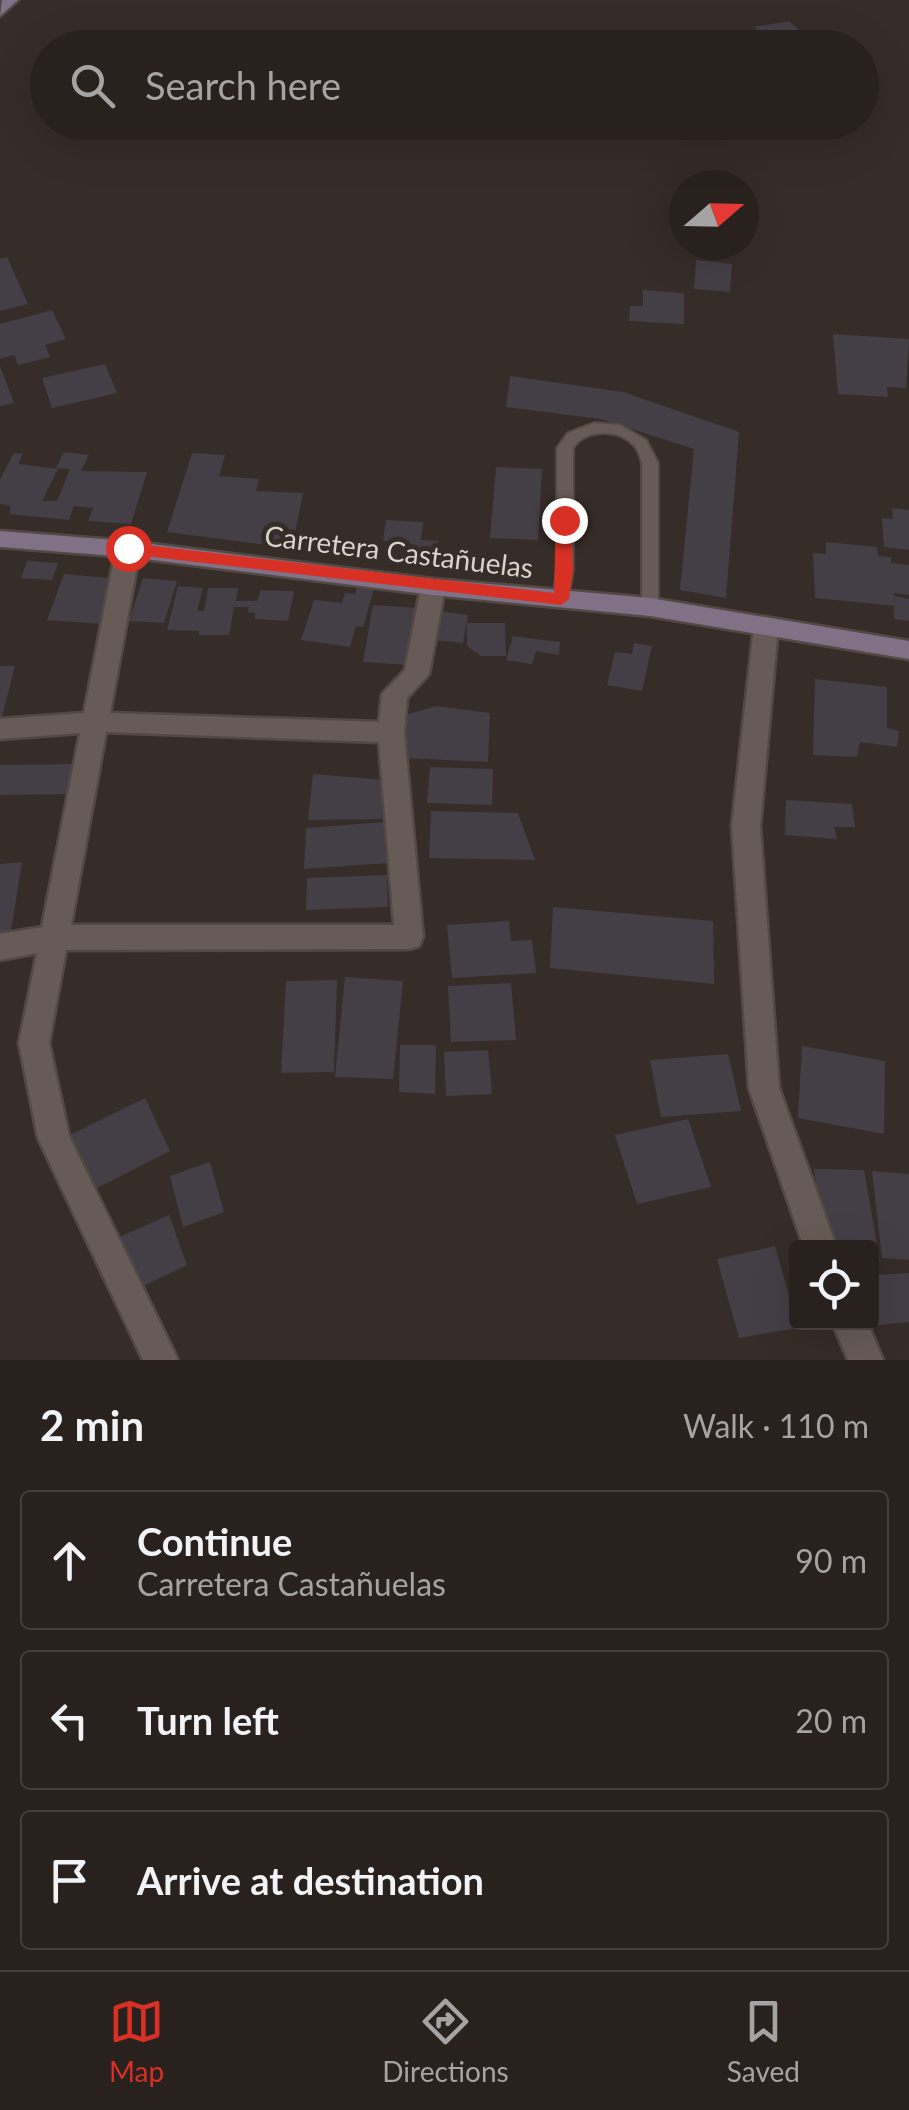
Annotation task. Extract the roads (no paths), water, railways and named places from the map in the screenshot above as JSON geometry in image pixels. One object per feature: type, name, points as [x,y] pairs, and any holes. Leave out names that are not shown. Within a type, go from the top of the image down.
[{"type":"street","points":[[0,11],[10,0]]},
{"type":"street","name":"Carretera Castañuelas","points":[[0,539],[128,548],[434,587],[650,607],[909,650]]},
{"type":"street","points":[[128,548],[34,1042],[54,1138],[161,1360]]},
{"type":"street","points":[[0,947],[51,938],[410,937],[391,732],[395,694],[417,674],[434,587]]},
{"type":"street","points":[[766,627],[746,826],[764,1088],[818,1240]]},
{"type":"street","points":[[0,728],[96,722],[391,732]]},
{"type":"street","points":[[853,1330],[866,1360]]},
{"type":"lane","points":[[561,599],[566,570],[565,448],[583,430],[605,427],[634,437],[650,462],[650,607]]}]
